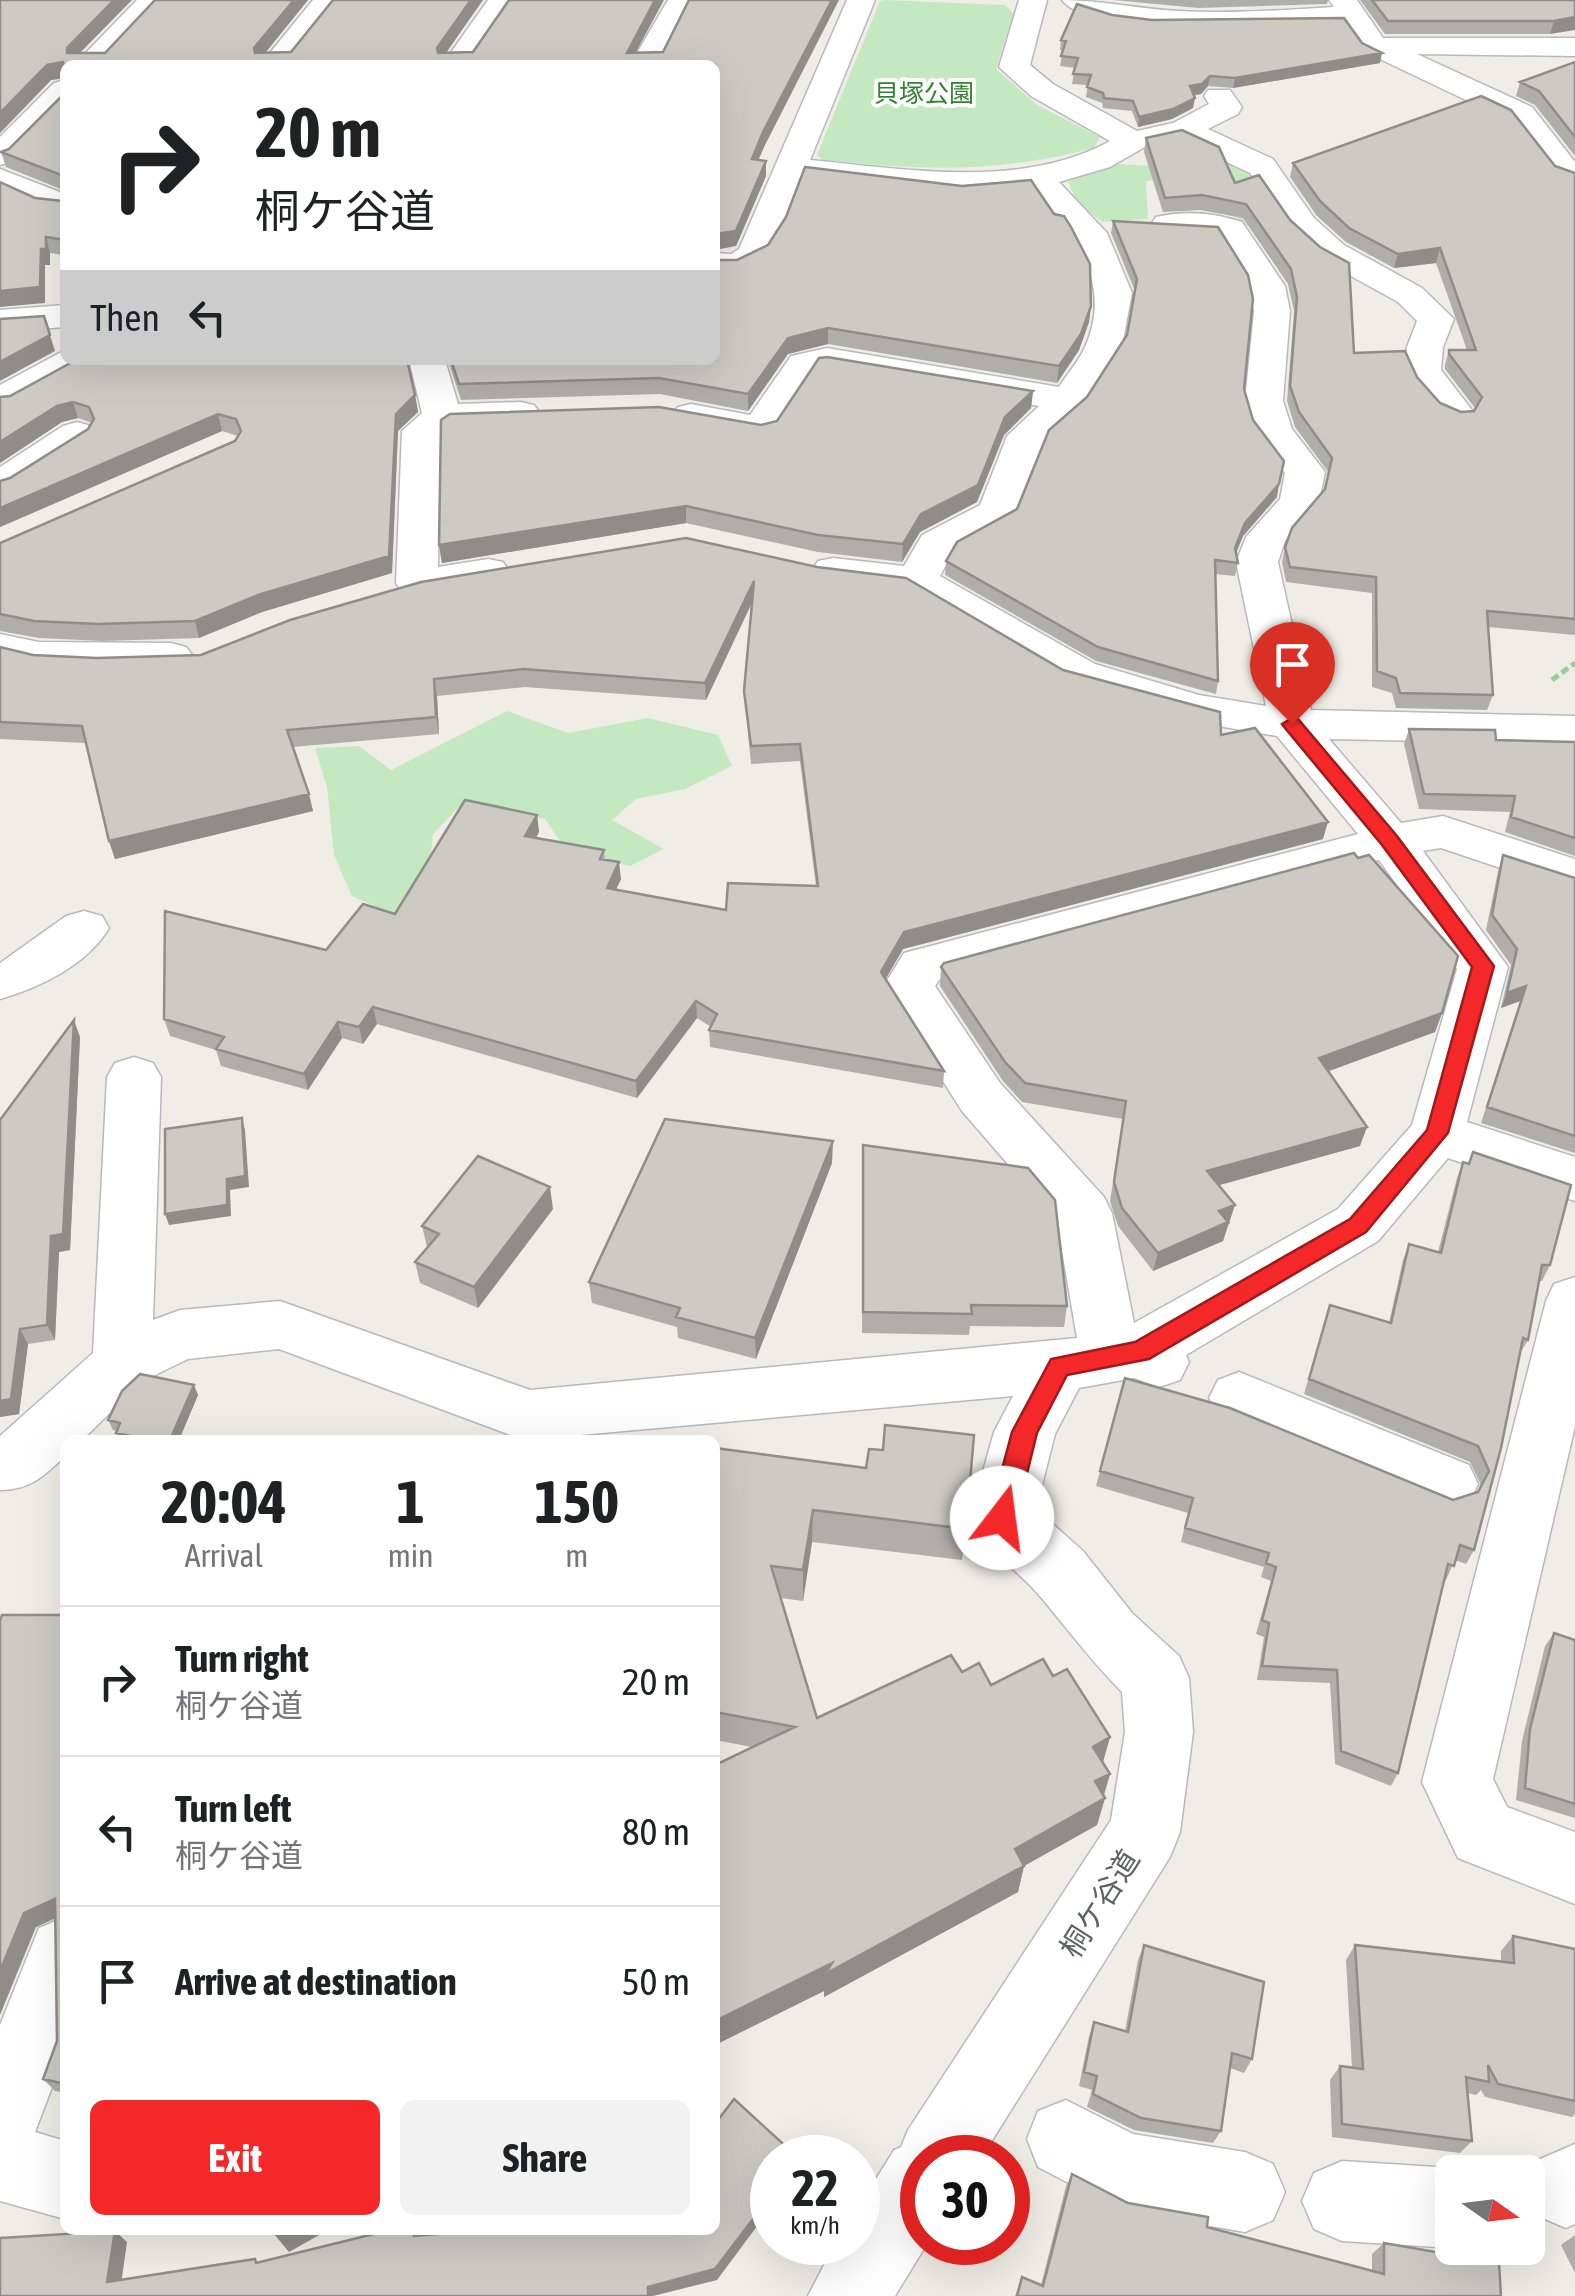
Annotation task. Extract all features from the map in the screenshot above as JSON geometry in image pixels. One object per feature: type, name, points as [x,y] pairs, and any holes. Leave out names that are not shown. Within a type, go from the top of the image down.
[{"type":"street","points":[[94,60],[153,0]]},
{"type":"street","points":[[460,60],[502,0]]},
{"type":"street","points":[[648,60],[682,0]]},
{"type":"street","points":[[720,263],[738,264],[754,254],[860,0]]},
{"type":"street","points":[[1016,0],[1033,1],[1014,66],[1042,90],[1133,141]]},
{"type":"street","points":[[1076,0],[1135,15],[1199,20],[1347,7],[1373,45],[1521,114],[1565,171],[1575,176]]},
{"type":"street","points":[[289,2],[326,2]]},
{"type":"street","points":[[279,60],[326,2]]},
{"type":"street","points":[[1373,45],[1575,48]]},
{"type":"street","points":[[0,156],[60,95]]},
{"type":"street","points":[[791,168],[921,180],[1037,178],[1099,160],[1133,141],[1183,130],[1227,107],[1218,96]]},
{"type":"street","points":[[1183,130],[1262,166],[1302,225],[1332,252],[1410,295],[1436,319],[1425,347],[1422,371],[1456,414]]},
{"type":"street","points":[[917,580],[936,544],[998,512],[1026,436],[1069,400],[1104,346],[1114,293],[1090,233],[1037,178]]},
{"type":"street","points":[[0,179],[60,204]]},
{"type":"street","points":[[0,1463],[16,1462],[122,1364],[180,1335],[280,1325],[530,1416],[599,1425],[705,1420],[1060,1366],[1155,1360],[1358,1226],[1437,1133],[1483,966],[1390,841],[1292,724],[1257,562],[1266,537],[1299,502],[1305,472],[1274,431],[1264,402],[1272,311],[1268,286],[1230,229],[1215,224],[1168,224]]},
{"type":"street","points":[[0,321],[60,316]]},
{"type":"street","points":[[660,409],[760,428],[804,364],[827,359],[1069,400]]},
{"type":"street","points":[[0,401],[62,365]]},
{"type":"street","points":[[428,365],[442,416]]},
{"type":"street","points":[[533,564],[400,588],[421,430],[442,416],[561,412]]},
{"type":"street","points":[[0,484],[77,434]]},
{"type":"street","points":[[798,564],[917,580],[1079,674],[1194,708],[1292,724],[1575,730]]},
{"type":"street","points":[[0,646],[39,655],[103,658],[206,655]]},
{"type":"street","points":[[1155,1360],[1107,1338],[1084,1214],[981,1097],[909,987],[922,966],[1390,841],[1443,832],[1575,876]]},
{"type":"street","points":[[0,982],[21,974],[84,928]]},
{"type":"street","points":[[122,1364],[134,1077]]},
{"type":"street","points":[[1437,1133],[1575,1179]]},
{"type":"street","points":[[1575,1301],[1457,1782],[1484,1833],[1575,1868]]},
{"type":"street","name":"桐ケ谷道","points":[[981,2135],[1022,2114],[1145,1832],[1158,1732],[1155,1678],[1109,1635],[1060,1572],[1002,1518],[1025,1432],[1060,1366]]},
{"type":"street","points":[[1239,1398],[1447,1484]]},
{"type":"street","points":[[0,2123],[60,1967]]},
{"type":"street","points":[[1022,2114],[1122,2172],[1246,2192]]},
{"type":"street","points":[[0,2162],[60,2179]]},
{"type":"street","points":[[1342,2201],[1435,2207]]},
{"type":"street","points":[[849,2296],[900,2214]]},
{"type":"green space","name":"貝塚公園","points":[[880,1],[1004,5],[1014,13],[996,69],[1037,105],[1100,137],[1094,148],[1024,162],[959,168],[823,160],[817,155]]},
{"type":"green space","points":[[1215,156],[1255,168],[1268,241],[1181,177],[1146,181],[1148,219],[1103,222],[1079,205],[1068,182],[1111,164],[1156,166]]},
{"type":"green space","points":[[507,711],[568,733],[648,718],[718,735],[732,766],[685,789],[636,799],[612,820],[664,849],[630,866],[575,854],[564,847],[545,819],[459,807],[433,834],[430,863],[397,916],[352,896],[334,855],[327,787],[315,748],[359,746],[391,770]]},
{"type":"building","points":[[0,0],[114,0],[67,48],[67,53],[105,53],[155,0],[294,0],[254,48],[255,53],[291,52],[333,0],[471,0],[437,48],[438,53],[473,52],[509,0],[655,0],[627,53],[663,52],[689,0],[832,0],[763,132],[752,159],[766,161],[736,231],[720,233],[720,60],[60,60],[47,65],[0,113]]},
{"type":"building","points":[[1372,0],[1575,0],[1575,17],[1554,21],[1388,21]]},
{"type":"building","points":[[1077,4],[1112,15],[1152,20],[1344,18],[1362,43],[1382,53],[1235,78],[1210,76],[1202,84],[1190,86],[1195,98],[1173,109],[1139,117],[1133,101],[1104,98],[1103,93],[1087,87],[1091,75],[1073,74],[1078,58],[1061,56],[1066,41],[1061,40]]},
{"type":"building","points":[[1575,62],[1575,137],[1539,91],[1520,82]]},
{"type":"building","points":[[1481,96],[1511,110],[1555,166],[1575,173],[1575,619],[1487,611],[1493,695],[1400,693],[1396,678],[1377,671],[1376,577],[1290,567],[1285,547],[1292,528],[1325,489],[1332,458],[1299,412],[1290,386],[1297,297],[1291,269],[1246,204],[1202,195],[1165,198],[1146,138],[1182,130],[1219,147],[1235,183],[1259,175],[1290,220],[1320,247],[1349,263],[1354,353],[1405,351],[1417,377],[1440,403],[1461,412],[1474,411],[1482,397],[1449,350],[1476,350],[1440,248],[1398,254],[1349,228],[1320,201],[1293,163]]},
{"type":"building","points":[[60,98],[60,174],[1,152],[9,149]]},
{"type":"building","points":[[805,167],[962,186],[1031,180],[1054,214],[1064,216],[1090,264],[1091,306],[1081,334],[1059,366],[828,328],[788,338],[748,394],[659,378],[459,384],[453,365],[720,365],[720,260],[737,260],[768,245],[786,217]]},
{"type":"building","points":[[0,182],[35,198],[60,201],[60,239],[46,237],[46,249],[41,249],[40,287],[0,291]]},
{"type":"building","points":[[1113,221],[1218,227],[1248,275],[1253,299],[1244,389],[1253,420],[1284,461],[1279,484],[1245,523],[1235,548],[1238,563],[1215,560],[1218,681],[1098,647],[946,561],[957,542],[1017,509],[1049,430],[1087,397],[1127,335],[1137,279]]},
{"type":"building","points":[[44,316],[50,335],[0,362],[0,319]]},
{"type":"building","points":[[819,358],[1033,391],[1005,417],[978,485],[921,514],[903,544],[818,535],[686,506],[439,545],[441,420],[450,414],[659,407],[761,425],[777,421]]},
{"type":"building","points":[[67,365],[408,365],[415,395],[396,414],[389,556],[258,595],[195,621],[98,624],[34,621],[0,614],[0,543],[235,441],[241,431],[236,419],[218,414],[0,508],[0,481],[88,429],[94,419],[89,407],[73,402],[57,406],[0,442],[0,397],[10,396]]},
{"type":"building","points":[[686,538],[817,567],[906,578],[1063,670],[1220,712],[1221,735],[1255,728],[1328,822],[904,932],[881,972],[944,1071],[709,1030],[717,1014],[696,1001],[636,1081],[373,1007],[359,1027],[338,1022],[304,1074],[216,1049],[224,1037],[164,1019],[165,911],[326,950],[363,904],[395,914],[465,800],[537,815],[525,836],[604,850],[600,859],[619,862],[607,888],[726,910],[728,883],[818,886],[800,744],[751,746],[744,691],[754,581],[705,683],[523,669],[434,679],[436,717],[287,730],[309,794],[109,841],[82,726],[0,722],[0,647],[33,655],[97,658],[201,655],[290,620],[421,582]]},
{"type":"building","points":[[1409,729],[1495,730],[1496,740],[1575,742],[1575,838],[1511,817],[1515,796],[1424,794]]},
{"type":"building","points":[[1354,853],[1358,858],[1369,855],[1458,956],[1442,1013],[1319,1058],[1367,1127],[1207,1171],[1235,1205],[1219,1211],[1228,1222],[1158,1253],[1122,1208],[1114,1182],[1126,1101],[1025,1083],[1005,1062],[941,967],[944,963]]},
{"type":"building","points":[[1503,855],[1575,878],[1575,1136],[1487,1107],[1526,986],[1507,993],[1517,949],[1492,915]]},
{"type":"building","points":[[74,1020],[63,1234],[51,1236],[47,1325],[20,1329],[11,1399],[0,1401],[0,1120]]},
{"type":"building","points":[[242,1118],[245,1176],[227,1179],[227,1205],[165,1214],[165,1129]]},
{"type":"building","points":[[665,1119],[833,1141],[755,1338],[676,1317],[680,1308],[589,1282]]},
{"type":"building","points":[[863,1145],[1028,1168],[1055,1200],[1067,1306],[971,1305],[972,1314],[863,1312]]},
{"type":"building","points":[[1473,1152],[1571,1185],[1550,1265],[1542,1265],[1528,1340],[1523,1338],[1501,1448],[1474,1550],[1460,1545],[1454,1566],[1448,1564],[1398,1773],[1341,1751],[1337,1670],[1262,1666],[1269,1623],[1262,1620],[1276,1567],[1266,1563],[1269,1553],[1185,1528],[1193,1498],[1100,1471],[1125,1378],[1230,1408],[1453,1500],[1478,1492],[1489,1471],[1478,1446],[1309,1379],[1330,1305],[1391,1323],[1409,1244],[1441,1253],[1463,1162],[1469,1164]]},
{"type":"building","points":[[478,1156],[550,1187],[474,1287],[415,1262],[439,1234],[422,1226]]},
{"type":"building","points":[[140,1374],[194,1385],[172,1435],[116,1433],[120,1423],[108,1420],[122,1391]]},
{"type":"building","points":[[885,1425],[974,1435],[966,1529],[813,1510],[803,1570],[771,1566],[817,1718],[951,1655],[962,1672],[979,1663],[991,1685],[1043,1659],[1053,1676],[1067,1669],[1110,1737],[1093,1747],[1110,1774],[1095,1781],[1105,1798],[1015,1849],[1024,1866],[825,1974],[832,1963],[720,2019],[720,1763],[795,1727],[720,1713],[720,1449],[866,1468],[869,1449],[883,1450]]},
{"type":"building","points":[[2,1615],[60,1615],[60,2083],[43,2079],[57,2041],[55,1899],[24,1913],[0,1971]]},
{"type":"building","points":[[1554,1633],[1575,1640],[1575,1804],[1525,1788],[1530,1729]]},
{"type":"building","points":[[1513,1936],[1575,1949],[1575,2101],[1498,2084],[1488,2065],[1489,2082],[1466,2077],[1472,2141],[1342,2124],[1340,2066],[1363,2069],[1355,1945],[1514,1963]]},
{"type":"building","points":[[1144,1945],[1264,1982],[1252,2059],[1232,2053],[1221,2131],[1141,2118],[1093,2094],[1097,2076],[1084,2072],[1094,2022],[1128,2032]]},
{"type":"building","points":[[734,2099],[773,2135],[750,2135],[750,2223],[715,2269],[648,2287],[648,2296],[0,2296],[0,2238],[114,2235],[107,2282],[255,2259],[256,2263],[370,2235],[720,2235],[720,2117]]},
{"type":"building","points":[[1072,2174],[1128,2203],[1208,2217],[1207,2227],[1384,2274],[1384,2243],[1435,2252],[1435,2265],[1499,2265],[1501,2296],[1017,2296],[1022,2277],[1043,2286]]},
{"type":"route","points":[[1002,1518],[1025,1432],[1060,1366],[1140,1352],[1358,1226],[1437,1133],[1483,966],[1390,841],[1292,724]]}]
